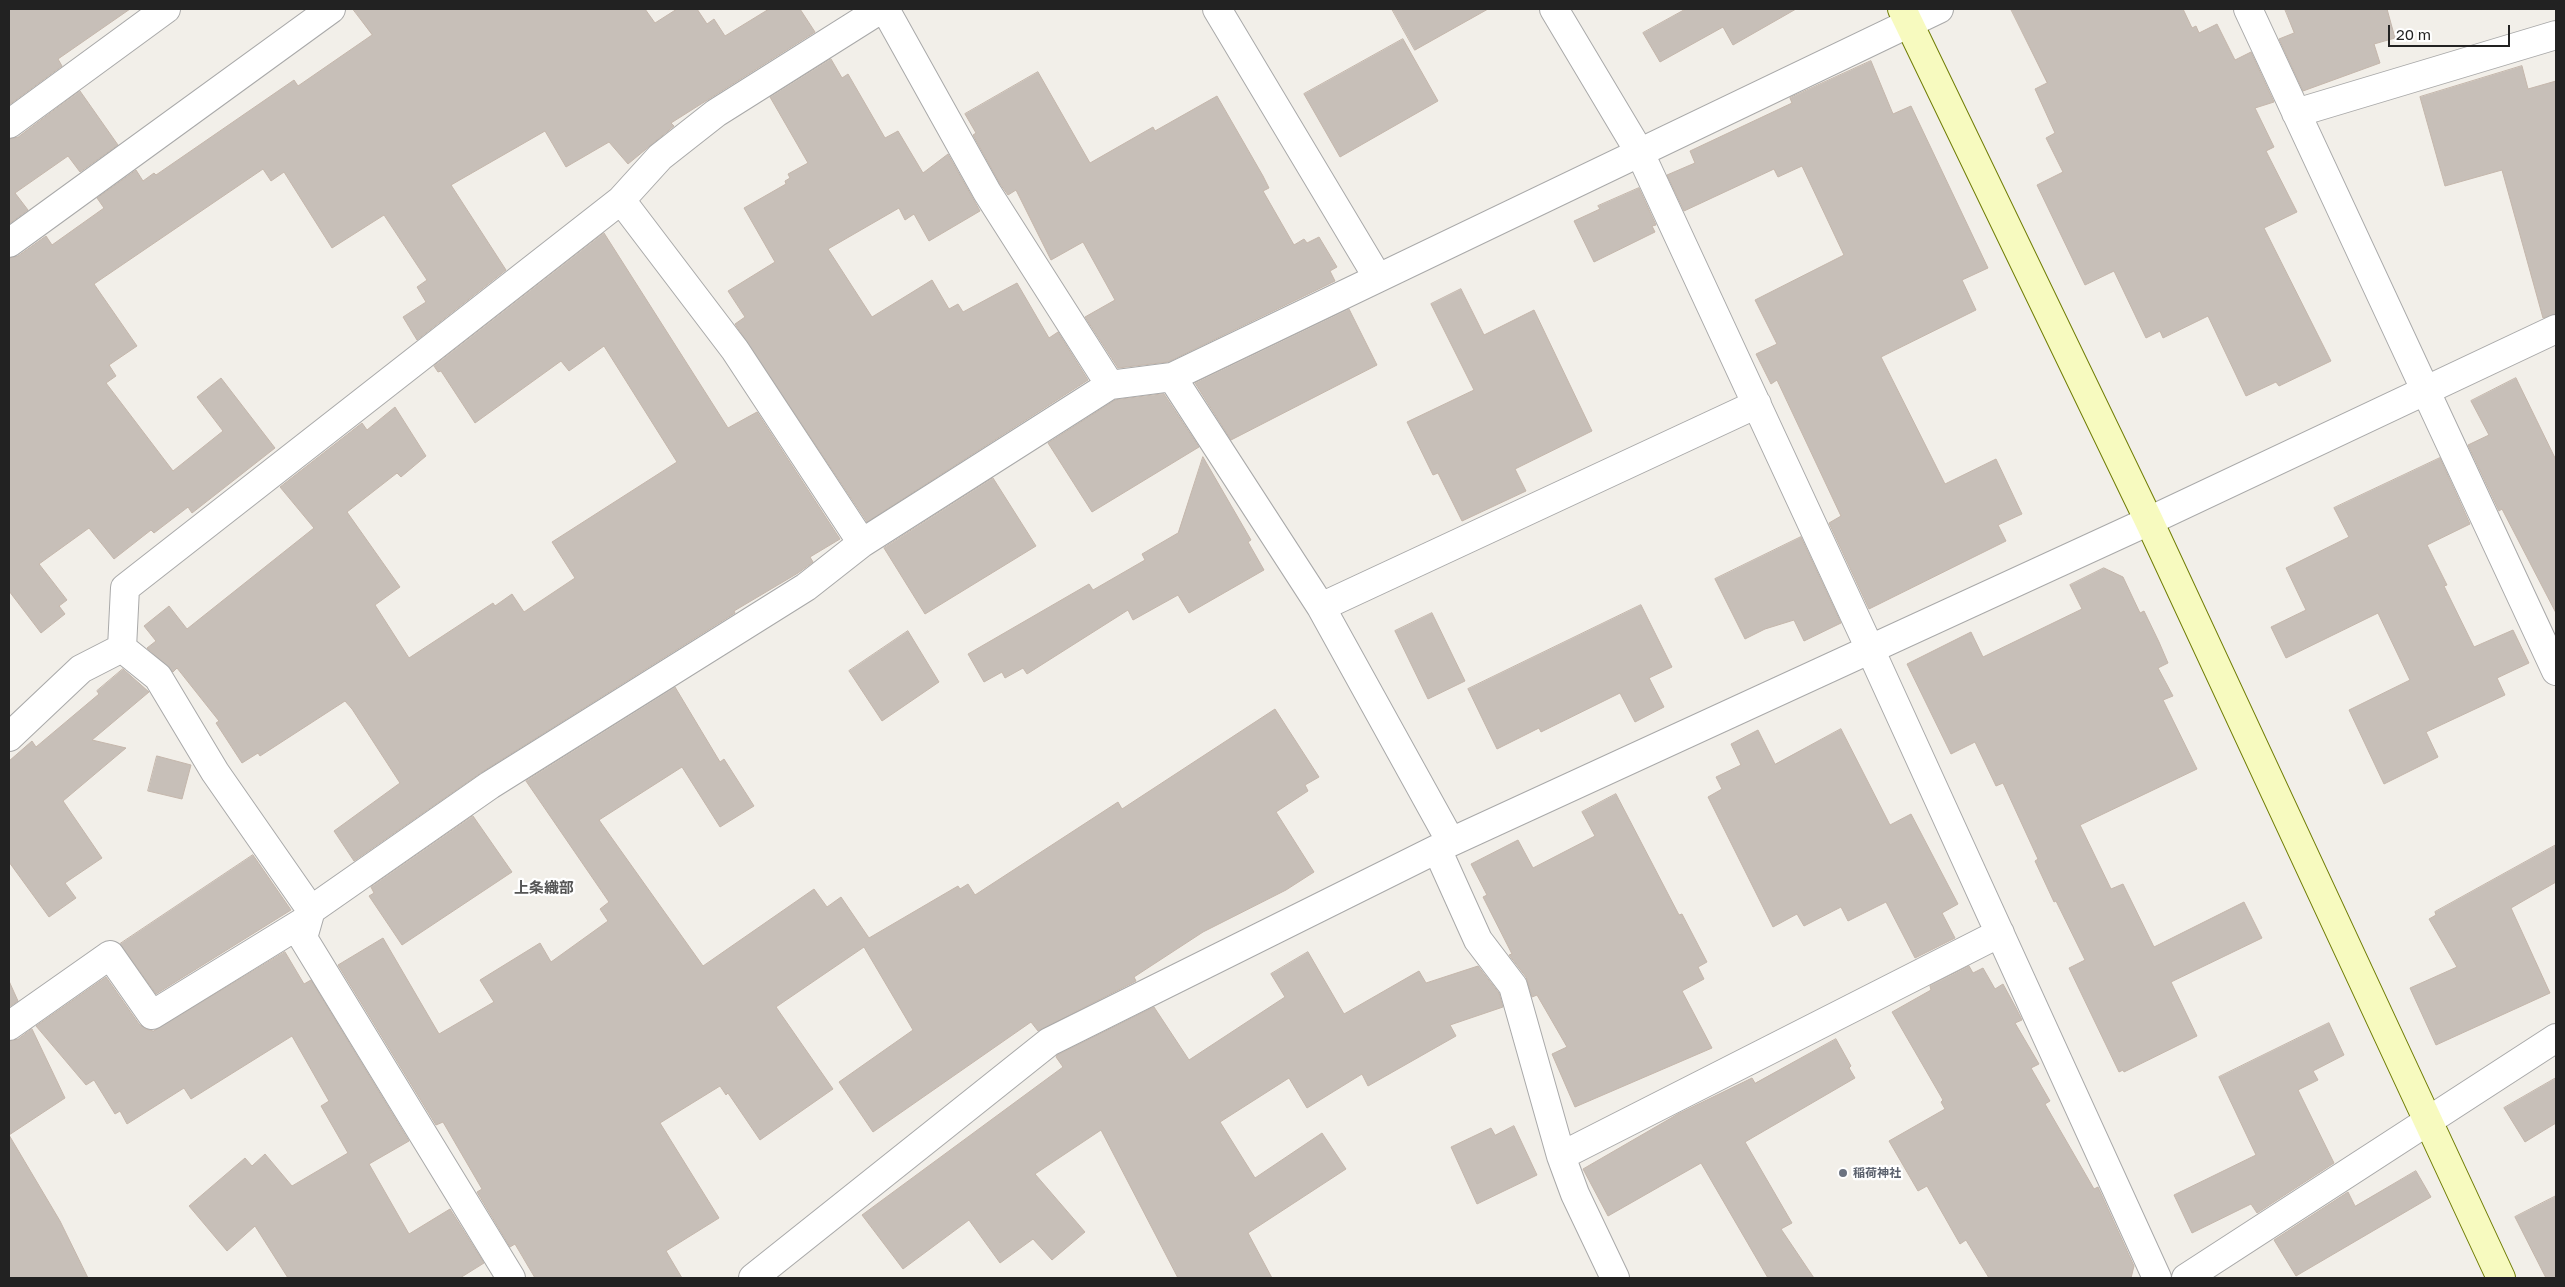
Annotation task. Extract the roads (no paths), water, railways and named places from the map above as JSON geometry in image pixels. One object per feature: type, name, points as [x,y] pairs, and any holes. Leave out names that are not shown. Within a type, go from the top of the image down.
[{"type":"street","points":[[9,124],[166,9]]},
{"type":"street","points":[[9,243],[331,9]]},
{"type":"street","points":[[1217,9],[1378,278]]},
{"type":"street","points":[[1554,9],[1640,153],[1870,649],[2157,1278]]},
{"type":"street","points":[[9,1026],[110,955],[152,1015],[310,915],[490,785],[806,587],[862,543],[1110,385],[1172,377],[1640,153],[1906,16],[1939,9]]},
{"type":"street","points":[[2248,9],[2424,391],[2556,669]]},
{"type":"street","points":[[122,648],[125,588],[621,200],[660,157],[716,114],[887,10],[987,192],[1110,385]]},
{"type":"street","points":[[1906,16],[2149,521],[2501,1278]]},
{"type":"street","points":[[2296,113],[2556,35]]},
{"type":"street","points":[[621,200],[735,350],[862,543]]},
{"type":"street","points":[[753,1278],[1049,1042],[1444,846],[2149,521],[2556,329]]},
{"type":"street","points":[[1172,377],[1321,607],[1444,846],[1478,940],[1513,986],[1561,1156],[1575,1194],[1615,1278]]},
{"type":"street","points":[[1321,607],[1757,404]]},
{"type":"street","points":[[9,737],[81,669],[122,648]]},
{"type":"street","points":[[122,648],[158,677],[215,772],[310,915],[304,938],[511,1278]]},
{"type":"street","points":[[1561,1156],[2000,933]]},
{"type":"street","points":[[2186,1278],[2556,1038]]},
{"type":"place","name":"稲荷神社","points":[[1843,1173]]},
{"type":"district","name":"上条織部","points":[[544,888]]}]
